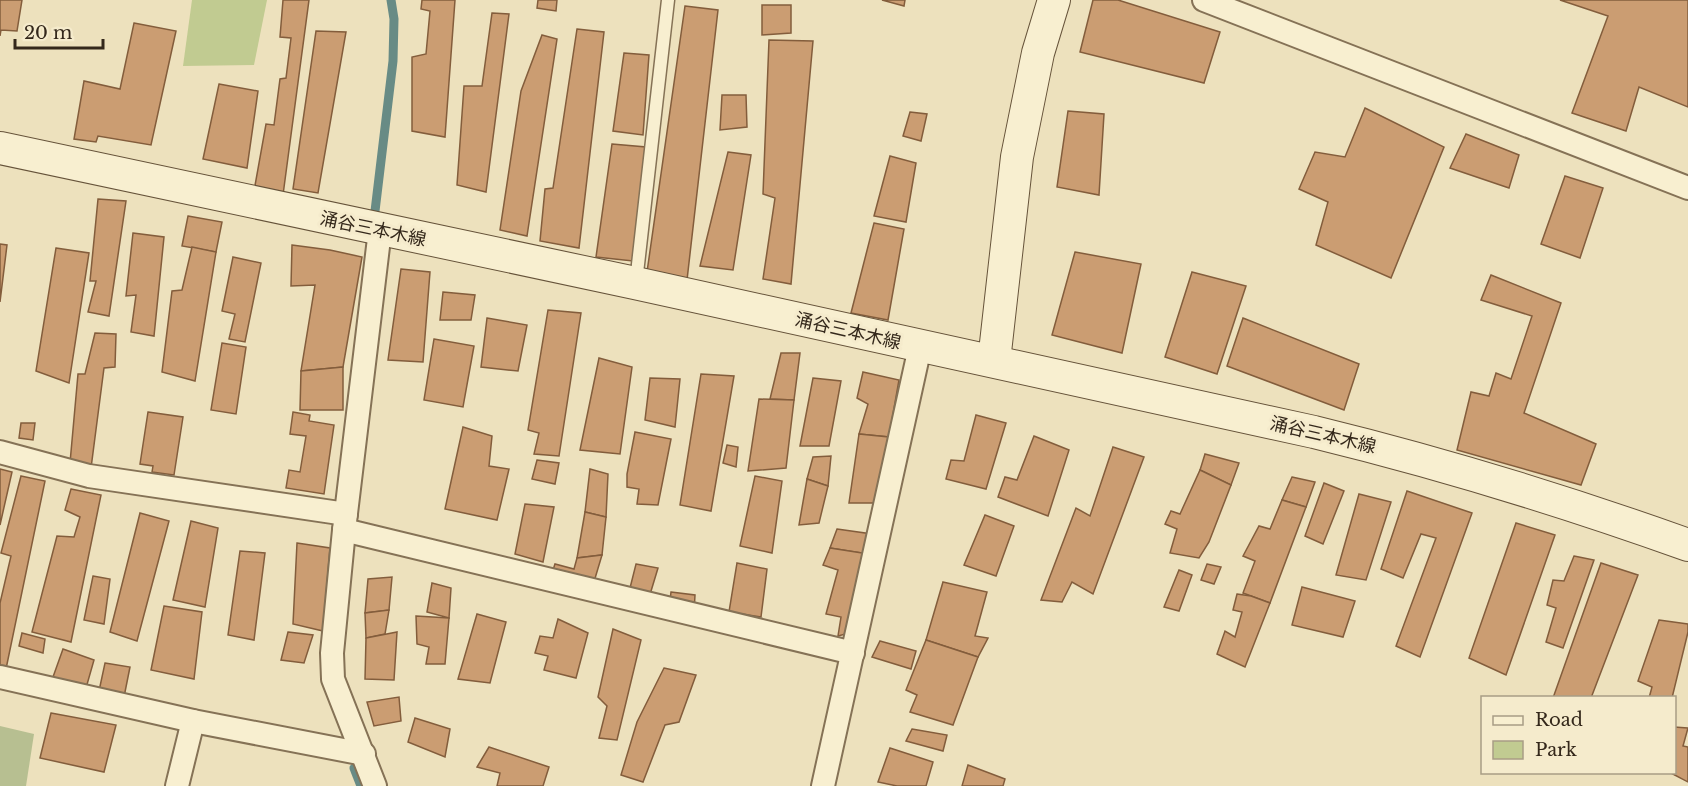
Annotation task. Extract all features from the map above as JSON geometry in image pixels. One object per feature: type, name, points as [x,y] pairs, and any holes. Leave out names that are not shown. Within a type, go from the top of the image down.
[{"type":"main road","points":[[994,361],[1017,157],[1038,53],[1054,0]]},
{"type":"main road","name":"涌谷三本木線","points":[[0,148],[635,283],[920,347],[994,361],[1395,452],[1501,482],[1688,545]]},
{"type":"street","points":[[1204,0],[1688,188]]},
{"type":"street","points":[[375,786],[333,679],[332,653],[345,522],[380,230]]},
{"type":"street","points":[[823,786],[920,347]]},
{"type":"street","points":[[0,452],[89,476],[345,522],[853,653]]},
{"type":"street","points":[[0,677],[193,721],[364,754]]},
{"type":"street","points":[[177,786],[193,721]]},
{"type":"lane","points":[[635,283],[668,0]]},
{"type":"green space","points":[[192,0],[267,0],[254,65],[183,66]]},
{"type":"green space","points":[[0,726],[34,734],[26,786],[0,786]]},
{"type":"building","points":[[0,0],[22,0],[17,31],[1,30],[0,36]]},
{"type":"building","points":[[283,0],[309,0],[283,195],[254,191],[266,124],[274,125],[280,79],[286,78],[291,38],[280,37]]},
{"type":"building","points":[[422,0],[455,0],[445,137],[412,131],[412,57],[426,54],[430,11],[421,9]]},
{"type":"building","points":[[538,0],[557,0],[556,11],[537,8]]},
{"type":"building","points":[[882,0],[905,0],[904,6]]},
{"type":"building","points":[[1093,0],[1118,0],[1220,32],[1204,83],[1080,52]]},
{"type":"building","points":[[1560,0],[1688,0],[1688,107],[1639,87],[1626,131],[1572,113],[1608,16]]},
{"type":"building","points":[[762,5],[791,5],[791,33],[762,35]]},
{"type":"building","points":[[685,6],[718,10],[687,280],[647,272]]},
{"type":"building","points":[[492,13],[509,14],[486,192],[457,185],[464,86],[482,86]]},
{"type":"building","points":[[134,23],[176,31],[151,145],[98,136],[96,142],[74,139],[84,81],[120,89]]},
{"type":"building","points":[[577,29],[604,32],[579,248],[540,241],[545,189],[553,188]]},
{"type":"building","points":[[316,31],[346,32],[318,193],[293,189]]},
{"type":"building","points":[[542,35],[557,39],[527,236],[500,230],[521,91]]},
{"type":"building","points":[[769,40],[813,41],[791,284],[763,279],[775,198],[763,194]]},
{"type":"building","points":[[624,53],[649,55],[643,135],[613,131]]},
{"type":"building","points":[[219,84],[258,91],[247,168],[203,159]]},
{"type":"building","points":[[722,95],[746,95],[747,127],[720,130]]},
{"type":"building","points":[[1365,108],[1444,147],[1391,278],[1316,245],[1328,202],[1299,189],[1315,152],[1345,157]]},
{"type":"building","points":[[1068,111],[1104,114],[1099,195],[1057,187]]},
{"type":"building","points":[[910,112],[927,114],[921,141],[903,136]]},
{"type":"building","points":[[1466,134],[1519,155],[1509,188],[1450,168]]},
{"type":"building","points":[[612,144],[646,147],[633,261],[596,257]]},
{"type":"building","points":[[728,152],[751,155],[733,270],[700,266]]},
{"type":"building","points":[[890,156],[916,163],[906,222],[874,216]]},
{"type":"building","points":[[1565,176],[1603,188],[1580,258],[1541,244]]},
{"type":"building","points":[[98,199],[126,201],[109,316],[88,312],[96,281],[90,281]]},
{"type":"building","points":[[188,216],[222,222],[216,252],[182,246]]},
{"type":"building","points":[[874,223],[904,229],[888,320],[851,313]]},
{"type":"building","points":[[133,233],[164,237],[154,336],[131,332],[136,295],[126,296]]},
{"type":"building","points":[[0,244],[7,245],[0,302]]},
{"type":"building","points":[[292,245],[362,257],[343,367],[301,371],[315,285],[291,286]]},
{"type":"building","points":[[192,247],[216,252],[195,381],[162,372],[172,291],[182,290]]},
{"type":"building","points":[[56,248],[89,253],[69,383],[36,371]]},
{"type":"building","points":[[1075,252],[1141,264],[1122,353],[1052,335]]},
{"type":"building","points":[[233,257],[261,263],[245,342],[229,339],[235,314],[222,311]]},
{"type":"building","points":[[401,269],[430,272],[423,362],[388,360]]},
{"type":"building","points":[[1192,272],[1246,286],[1217,374],[1165,357]]},
{"type":"building","points":[[1491,275],[1561,303],[1524,413],[1596,444],[1581,485],[1457,450],[1471,392],[1489,396],[1496,373],[1511,379],[1532,316],[1481,300]]},
{"type":"building","points":[[443,292],[475,295],[471,320],[440,320]]},
{"type":"building","points":[[548,310],[581,313],[559,456],[534,454],[539,433],[528,430]]},
{"type":"building","points":[[487,318],[527,325],[518,371],[481,367]]},
{"type":"building","points":[[1243,318],[1359,364],[1344,410],[1227,366]]},
{"type":"building","points":[[95,333],[116,334],[115,367],[104,368],[91,468],[70,463],[78,374],[85,374]]},
{"type":"building","points":[[434,339],[474,346],[463,407],[424,400]]},
{"type":"building","points":[[222,343],[246,347],[236,414],[211,410]]},
{"type":"building","points":[[781,353],[800,353],[794,400],[770,399]]},
{"type":"building","points":[[599,358],[632,367],[620,454],[580,450]]},
{"type":"building","points":[[343,367],[343,410],[300,410],[301,371]]},
{"type":"building","points":[[863,372],[899,380],[889,437],[859,434],[868,404],[857,398]]},
{"type":"building","points":[[701,374],[734,376],[711,511],[680,505]]},
{"type":"building","points":[[650,378],[680,379],[675,427],[645,420]]},
{"type":"building","points":[[813,378],[841,381],[829,446],[800,446]]},
{"type":"building","points":[[759,399],[794,400],[786,468],[748,471]]},
{"type":"building","points":[[148,412],[183,417],[174,475],[152,472],[153,466],[140,464]]},
{"type":"building","points":[[293,412],[310,415],[309,421],[334,425],[324,494],[286,488],[289,470],[300,472],[306,436],[290,434]]},
{"type":"building","points":[[976,415],[1006,423],[986,489],[946,479],[951,460],[964,461]]},
{"type":"building","points":[[21,423],[35,423],[33,440],[19,438]]},
{"type":"building","points":[[463,427],[492,436],[489,466],[509,469],[497,520],[445,509]]},
{"type":"building","points":[[635,432],[671,439],[658,505],[637,504],[639,489],[627,487],[627,474]]},
{"type":"building","points":[[859,434],[889,437],[875,503],[849,503]]},
{"type":"building","points":[[1034,436],[1069,450],[1048,516],[998,497],[1005,477],[1017,480]]},
{"type":"building","points":[[727,445],[738,447],[736,467],[723,463]]},
{"type":"building","points":[[1113,447],[1144,457],[1093,594],[1072,582],[1062,602],[1041,600],[1076,508],[1090,516]]},
{"type":"building","points":[[1205,454],[1239,463],[1231,485],[1200,470]]},
{"type":"building","points":[[831,456],[828,486],[807,479],[813,457]]},
{"type":"building","points":[[537,460],[559,463],[555,484],[532,479]]},
{"type":"building","points":[[0,469],[12,472],[0,525]]},
{"type":"building","points":[[590,469],[608,474],[606,517],[585,512]]},
{"type":"building","points":[[1200,470],[1231,485],[1209,542],[1199,558],[1170,553],[1177,529],[1165,524],[1171,511],[1180,514]]},
{"type":"building","points":[[21,476],[45,481],[6,669],[0,667],[0,603],[11,556],[1,553]]},
{"type":"building","points":[[755,476],[782,481],[772,553],[740,546]]},
{"type":"building","points":[[1292,477],[1315,482],[1306,507],[1282,500]]},
{"type":"building","points":[[807,479],[828,486],[819,523],[799,525]]},
{"type":"building","points":[[1324,483],[1344,491],[1323,544],[1305,536]]},
{"type":"building","points":[[71,489],[101,495],[71,642],[32,632],[57,536],[74,537],[80,517],[65,510]]},
{"type":"building","points":[[1407,491],[1472,513],[1420,657],[1396,646],[1436,538],[1421,534],[1403,578],[1381,569]]},
{"type":"building","points":[[1359,494],[1391,502],[1366,580],[1336,575]]},
{"type":"building","points":[[1282,500],[1306,507],[1270,603],[1243,593],[1255,561],[1243,556],[1259,526],[1270,529]]},
{"type":"building","points":[[525,504],[554,507],[543,562],[515,554]]},
{"type":"building","points":[[585,512],[606,517],[602,555],[577,558]]},
{"type":"building","points":[[140,513],[169,521],[137,641],[110,632]]},
{"type":"building","points":[[985,515],[1014,526],[996,576],[964,565]]},
{"type":"building","points":[[191,521],[218,528],[205,607],[173,600]]},
{"type":"building","points":[[1516,523],[1555,535],[1506,675],[1469,658]]},
{"type":"building","points":[[837,529],[879,535],[875,555],[830,548]]},
{"type":"building","points":[[297,543],[330,548],[323,631],[293,624]]},
{"type":"building","points":[[830,548],[875,555],[857,631],[838,636],[841,617],[826,614],[838,570],[823,565]]},
{"type":"building","points":[[240,551],[265,553],[254,640],[228,635]]},
{"type":"building","points":[[602,555],[593,585],[551,576],[555,564],[574,569],[577,558]]},
{"type":"building","points":[[1574,556],[1594,560],[1563,648],[1546,642],[1556,608],[1547,605],[1553,580],[1564,581]]},
{"type":"building","points":[[737,563],[767,569],[761,617],[729,612]]},
{"type":"building","points":[[1601,563],[1638,575],[1592,696],[1554,696]]},
{"type":"building","points":[[636,564],[658,568],[648,601],[628,596]]},
{"type":"building","points":[[1207,564],[1221,567],[1214,584],[1201,580]]},
{"type":"building","points":[[1179,570],[1192,575],[1179,611],[1164,607]]},
{"type":"building","points":[[93,576],[110,579],[104,624],[84,620]]},
{"type":"building","points":[[392,577],[389,610],[365,613],[368,579]]},
{"type":"building","points":[[943,582],[987,592],[975,636],[988,638],[978,657],[926,640]]},
{"type":"building","points":[[432,583],[451,588],[449,618],[427,612]]},
{"type":"building","points":[[1302,587],[1355,601],[1343,637],[1292,625]]},
{"type":"building","points":[[671,592],[695,595],[694,613],[669,609]]},
{"type":"building","points":[[1237,594],[1270,603],[1245,667],[1217,654],[1225,631],[1235,637],[1242,612],[1233,610]]},
{"type":"building","points":[[164,606],[202,612],[194,679],[151,670]]},
{"type":"building","points":[[389,610],[385,634],[366,638],[365,613]]},
{"type":"building","points":[[477,614],[506,622],[490,683],[458,679]]},
{"type":"building","points":[[416,616],[449,618],[445,664],[426,664],[429,647],[417,644]]},
{"type":"building","points":[[558,619],[588,633],[576,678],[544,670],[548,656],[535,653],[540,636],[553,638]]},
{"type":"building","points":[[1659,620],[1688,624],[1672,696],[1650,696],[1652,687],[1638,681]]},
{"type":"building","points":[[613,629],[641,640],[617,740],[599,738],[607,706],[598,697]]},
{"type":"building","points":[[288,632],[313,635],[304,663],[281,660]]},
{"type":"building","points":[[397,632],[394,680],[365,679],[366,638]]},
{"type":"building","points":[[22,633],[45,639],[43,653],[19,646]]},
{"type":"building","points":[[926,640],[978,657],[953,725],[910,712],[917,695],[906,690]]},
{"type":"building","points":[[880,641],[916,651],[911,669],[872,657]]},
{"type":"building","points":[[63,649],[94,660],[86,688],[53,677]]},
{"type":"building","points":[[105,663],[130,667],[124,697],[99,691]]},
{"type":"building","points":[[664,668],[696,675],[679,722],[665,725],[643,782],[621,775],[637,722]]},
{"type":"building","points":[[399,697],[401,721],[374,726],[367,702]]},
{"type":"building","points":[[51,713],[116,725],[104,772],[40,758]]},
{"type":"building","points":[[415,718],[450,729],[445,757],[408,742]]},
{"type":"building","points":[[1676,727],[1688,728],[1683,746],[1688,747],[1688,782],[1673,774],[1676,774]]},
{"type":"building","points":[[912,729],[947,735],[943,751],[906,741]]},
{"type":"building","points":[[489,747],[549,767],[543,786],[497,786],[500,773],[477,767]]},
{"type":"building","points":[[890,748],[933,762],[926,786],[897,786],[878,782]]},
{"type":"building","points":[[968,765],[1005,779],[1003,786],[962,786]]},
{"type":"waterway","points":[[375,211],[393,61],[394,19],[391,0]]},
{"type":"waterway","points":[[354,768],[361,786]]}]
